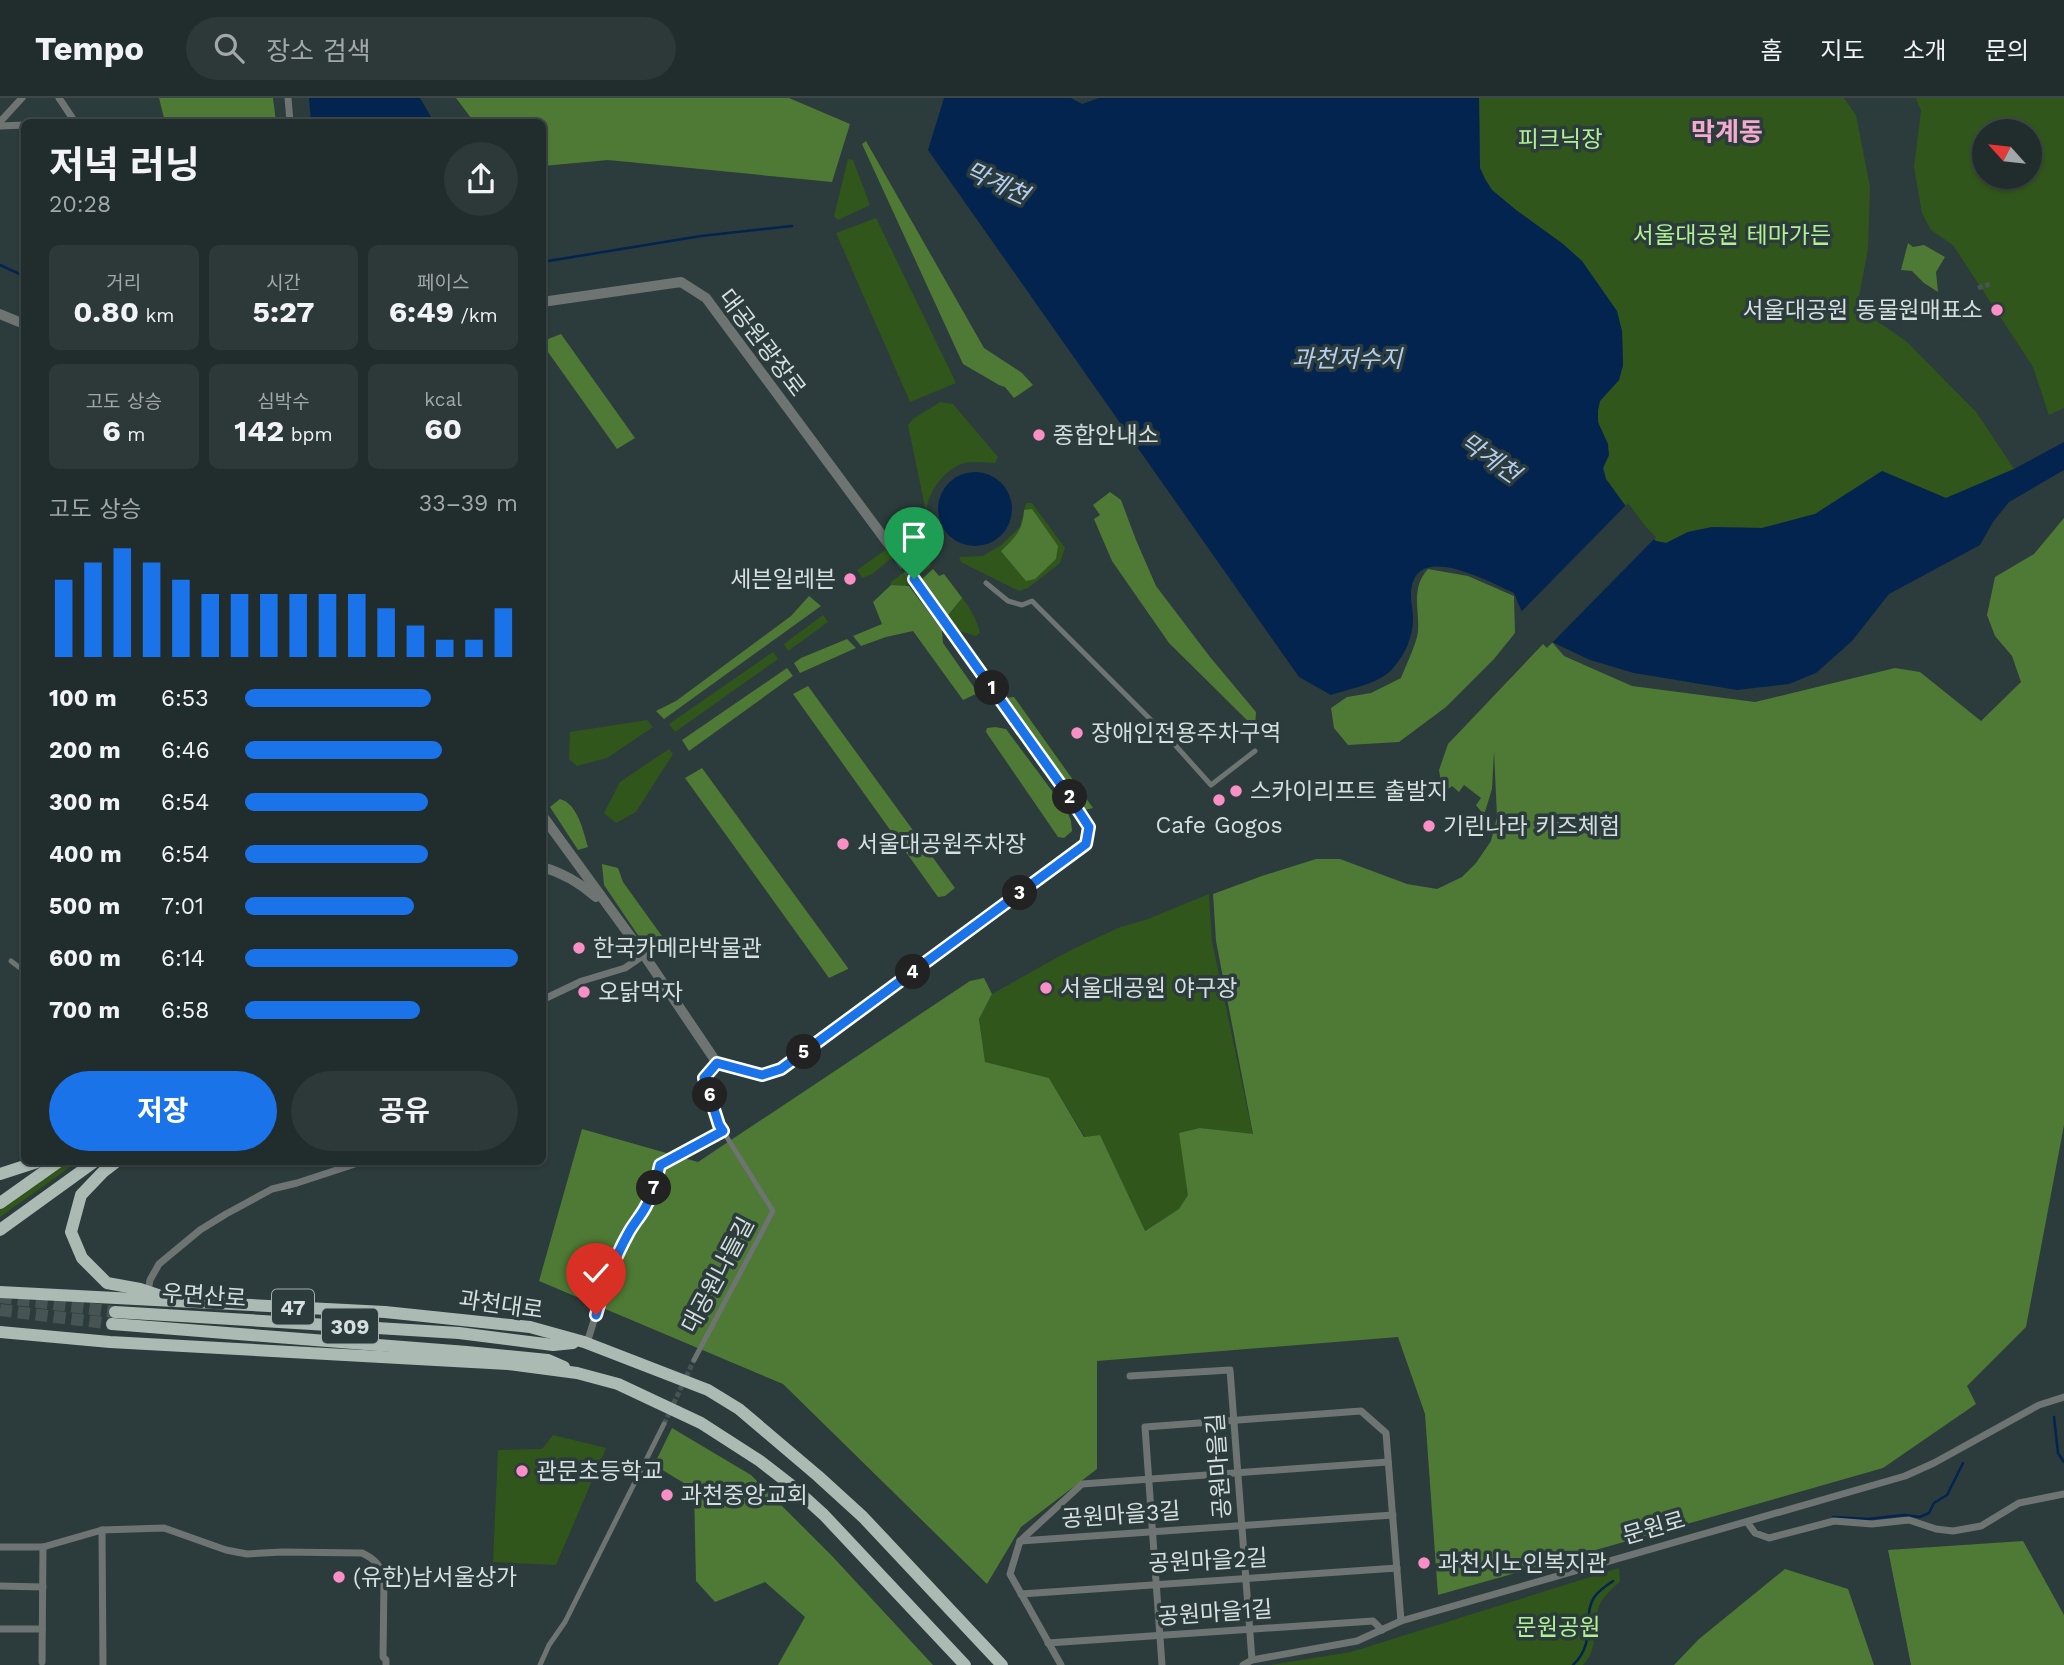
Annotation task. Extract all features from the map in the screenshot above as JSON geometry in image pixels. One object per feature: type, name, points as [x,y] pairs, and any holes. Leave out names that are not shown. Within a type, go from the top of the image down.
[{"type":"highway","points":[[0,1174],[30,1165]]},
{"type":"highway","points":[[0,1181],[31,1165]]},
{"type":"highway","points":[[0,1203],[54,1165]]},
{"type":"highway","points":[[0,1230],[90,1165]]},
{"type":"highway","points":[[112,1165],[81,1195],[71,1232],[82,1258],[107,1283],[171,1300]]},
{"type":"highway","name":"과천대로","points":[[0,1292],[385,1312],[530,1327],[585,1342],[708,1390],[739,1409],[863,1517],[1002,1665]]},
{"type":"highway","name":"우면산로","points":[[577,1373],[548,1360],[114,1318],[459,1332],[554,1345],[585,1342]]},
{"type":"highway","name":"47","points":[[0,1332],[110,1342],[508,1364],[577,1373],[618,1384],[701,1423],[760,1461],[791,1485],[824,1515],[965,1665]]},
{"type":"street","points":[[0,124],[22,98]]},
{"type":"street","points":[[59,98],[73,119]]},
{"type":"street","points":[[288,98],[290,119]]},
{"type":"street","points":[[0,124],[21,125]]},
{"type":"street","name":"대공원광장로","points":[[546,301],[681,282],[706,298],[890,546]]},
{"type":"street","points":[[0,314],[21,323]]},
{"type":"street","points":[[546,821],[644,955],[717,1063],[762,1075],[781,1069],[1086,844],[1089,827],[914,579]]},
{"type":"street","points":[[986,583],[1008,601],[1022,605],[1032,601],[1167,736],[1211,785],[1255,751]]},
{"type":"street","points":[[546,868],[576,881],[611,911]]},
{"type":"street","points":[[546,998],[582,981],[625,968],[644,955]]},
{"type":"street","points":[[10,961],[21,969]]},
{"type":"street","name":"대공원나들길","points":[[694,1360],[774,1211],[719,1125],[704,1078],[717,1063]]},
{"type":"street","points":[[585,1342],[604,1288],[629,1232],[646,1207],[660,1165],[723,1131]]},
{"type":"street","points":[[148,1292],[150,1280],[159,1264],[200,1230],[272,1189],[352,1165]]},
{"type":"street","name":"공원마을길","points":[[1130,1376],[1230,1370],[1252,1660]]},
{"type":"street","name":"문원로","points":[[1243,1665],[1252,1660],[1357,1641],[1401,1621],[1905,1476],[2039,1405],[2064,1397]]},
{"type":"street","points":[[1163,1665],[1146,1427],[1361,1411],[1386,1433],[1401,1621]]},
{"type":"street","points":[[540,1665],[549,1645],[565,1622],[664,1424]]},
{"type":"street","points":[[1061,1665],[1010,1574],[1020,1541],[1082,1484],[1388,1462]]},
{"type":"street","points":[[1747,1521],[1755,1533],[1769,1538],[1834,1521],[1872,1524],[1909,1520],[1936,1530],[1953,1531],[1981,1526],[2019,1503],[2064,1494]]},
{"type":"street","name":"공원마을3길","points":[[1020,1541],[1393,1515]]},
{"type":"street","points":[[0,1547],[43,1547],[102,1530],[164,1528],[226,1550],[247,1554],[354,1553],[372,1557],[381,1569],[384,1579],[383,1657],[386,1665]]},
{"type":"street","points":[[102,1530],[103,1665]]},
{"type":"street","points":[[42,1662],[43,1547]]},
{"type":"street","name":"공원마을2길","points":[[1021,1594],[1397,1568]]},
{"type":"street","points":[[0,1586],[43,1587]]},
{"type":"street","name":"공원마을1길","points":[[1048,1643],[1373,1621],[1382,1630]]},
{"type":"street","points":[[0,1629],[42,1629]]},
{"type":"green space","points":[[159,98],[273,98],[276,119],[164,119]]},
{"type":"green space","points":[[456,98],[789,98],[850,124],[832,182],[608,160],[546,166],[546,119],[472,119]]},
{"type":"green space","name":"서울대공원 테마가든","points":[[1479,98],[1844,98],[1856,115],[1870,187],[1868,249],[1857,307],[1907,342],[1977,413],[2014,469],[1946,498],[1882,471],[1815,514],[1762,528],[1712,527],[1688,532],[1666,543],[1656,541],[1643,530],[1606,479],[1603,468],[1609,455],[1598,422],[1598,410],[1600,401],[1619,380],[1623,365],[1622,331],[1582,261],[1492,190],[1485,179],[1480,168]]},
{"type":"green space","points":[[1916,98],[2064,98],[2064,408],[2049,415],[2033,367],[1953,245],[1931,230],[1922,213],[1914,167],[1921,111]]},
{"type":"green space","points":[[866,141],[984,348],[1022,373],[1033,385],[1014,398],[1005,387],[963,364],[862,144]]},
{"type":"green space","points":[[848,159],[853,160],[870,205],[838,220],[834,216]]},
{"type":"green space","points":[[876,218],[956,383],[910,402],[836,233]]},
{"type":"green space","points":[[1908,243],[1913,247],[1924,245],[1945,257],[1936,272],[1938,292],[1912,271],[1901,270]]},
{"type":"green space","points":[[561,334],[635,438],[617,449],[546,349],[546,340]]},
{"type":"green space","points":[[940,402],[953,404],[998,457],[995,463],[961,464],[949,471],[931,494],[925,507],[908,425]]},
{"type":"green space","points":[[1110,492],[1121,500],[1156,586],[1256,712],[1255,728],[1169,643],[1112,561],[1094,519],[1100,515],[1093,505]]},
{"type":"green space","points":[[1026,503],[1032,503],[1065,548],[1060,563],[1028,588],[1019,591],[961,562],[959,557],[983,556],[1001,545],[1020,527]]},
{"type":"green space","points":[[1032,509],[1058,546],[1056,559],[1035,579],[1026,581],[1001,551],[1017,533],[1024,510]]},
{"type":"green space","points":[[2064,518],[2064,1125],[2026,1327],[1967,1386],[1976,1404],[1883,1468],[1438,1595],[1425,1414],[1398,1337],[1097,1361],[1097,1469],[1021,1527],[987,1584],[783,1384],[539,1281],[582,1129],[698,1162],[970,981],[984,978],[992,994],[979,1019],[985,1062],[1049,1078],[1084,1137],[1100,1135],[1145,1231],[1179,1209],[1188,1195],[1179,1133],[1200,1128],[1253,1134],[1216,941],[1213,894],[1316,859],[1340,859],[1407,884],[1437,889],[1462,877],[1476,863],[1491,841],[1497,817],[1494,751],[1492,789],[1484,815],[1476,805],[1481,798],[1464,785],[1459,792],[1452,786],[1443,793],[1439,770],[1448,744],[1543,644],[1547,648],[1552,642],[1564,656],[1632,686],[1755,702],[1895,668],[1920,672],[1981,721],[2021,682],[2012,656],[1995,636],[1987,615],[1995,577],[2034,554]]},
{"type":"green space","points":[[916,528],[913,541],[872,574],[862,578],[857,570]]},
{"type":"green space","points":[[924,557],[931,566],[905,586],[891,585],[891,582]]},
{"type":"green space","points":[[933,569],[939,576],[944,574],[970,609],[980,633],[976,636],[959,631],[921,580]]},
{"type":"green space","points":[[933,569],[939,576],[944,574],[962,598],[948,615],[921,580]]},
{"type":"green space","points":[[1428,569],[1468,576],[1514,596],[1515,633],[1494,659],[1446,707],[1399,742],[1348,745],[1334,728],[1331,708],[1347,697],[1371,693],[1401,678],[1417,637],[1417,592]]},
{"type":"green space","points":[[891,585],[909,586],[942,630],[943,643],[978,693],[963,700],[913,631],[861,646],[853,636],[882,624],[873,602]]},
{"type":"green space","points":[[809,596],[821,606],[664,719],[656,711],[676,701],[791,616]]},
{"type":"green space","points":[[823,615],[828,622],[788,651],[784,644]]},
{"type":"green space","points":[[847,639],[856,648],[800,673],[794,663],[801,658]]},
{"type":"green space","points":[[773,652],[778,659],[675,732],[669,724]]},
{"type":"green space","points":[[787,668],[793,676],[689,751],[682,740]]},
{"type":"green space","points":[[808,686],[955,888],[945,896],[938,897],[793,694]]},
{"type":"green space","points":[[1014,697],[1093,808],[1085,810],[1004,698]]},
{"type":"green space","points":[[647,720],[653,727],[607,758],[577,766],[569,759],[570,732]]},
{"type":"green space","points":[[987,728],[1006,729],[1067,811],[1072,831],[1064,838],[1058,837],[986,732]]},
{"type":"green space","points":[[669,749],[673,754],[636,812],[616,823],[604,813],[620,782]]},
{"type":"green space","points":[[702,768],[848,969],[829,978],[685,778]]},
{"type":"green space","points":[[560,799],[575,812],[588,847],[578,850],[550,807]]},
{"type":"green space","points":[[602,864],[618,868],[623,882],[664,939],[657,950],[650,953],[604,885]]},
{"type":"green space","name":"서울대공원 야구장","points":[[1209,894],[1212,941],[1253,1135],[1200,1128],[1188,1195],[1180,1209],[1144,1231],[1100,1135],[1085,1137],[1049,1078],[985,1063],[979,1019],[992,994],[1069,951],[1118,928]]},
{"type":"green space","points":[[59,1165],[73,1165],[0,1217],[0,1206]]},
{"type":"green space","points":[[672,1428],[751,1475],[833,1557],[933,1665],[778,1665],[805,1617],[765,1582],[715,1602],[696,1581],[694,1489],[654,1465]]},
{"type":"green space","points":[[553,1435],[606,1448],[556,1565],[493,1562],[498,1450],[542,1449]]},
{"type":"green space","points":[[2023,1541],[2064,1615],[2064,1665],[1911,1665],[1888,1550]]},
{"type":"green space","name":"문원공원","points":[[1619,1568],[1620,1582],[1601,1602],[1592,1650],[1583,1665],[1270,1665],[1351,1652]]},
{"type":"green space","points":[[1785,1569],[1848,1589],[1874,1665],[1674,1665],[1699,1639]]},
{"type":"water","points":[[309,98],[420,98],[432,119],[311,119]]},
{"type":"water","name":"과천저수지","points":[[944,98],[1071,98],[1082,104],[1099,98],[1479,98],[1480,168],[1492,190],[1582,261],[1617,311],[1622,331],[1623,365],[1619,380],[1600,401],[1598,410],[1598,422],[1608,444],[1609,455],[1603,468],[1606,479],[1643,530],[1656,541],[1666,543],[1688,532],[1712,527],[1762,528],[1815,514],[1882,471],[1946,498],[2014,469],[2064,442],[2064,470],[2009,502],[1980,545],[1889,594],[1852,641],[1816,673],[1789,684],[1737,690],[1634,673],[1590,660],[1550,641],[1522,612],[1514,593],[1469,573],[1436,567],[1423,570],[1414,579],[1411,597],[1412,631],[1402,656],[1394,667],[1381,678],[1331,695],[1299,677],[928,150]]},
{"type":"water","points":[[975,472],[989,475],[1001,483],[1009,495],[1012,509],[1009,523],[1001,535],[989,543],[975,546],[961,543],[949,535],[941,523],[938,509],[941,495],[949,483],[961,475]]},
{"type":"pier","points":[[1628,503],[1656,537],[1550,645],[1548,644],[1519,614]]},
{"type":"waterway","name":"막계천","points":[[546,261],[701,236],[792,226]]},
{"type":"waterway","name":"막계천","points":[[0,265],[21,275]]},
{"type":"waterway","points":[[2054,1417],[2058,1453],[2064,1462]]},
{"type":"waterway","points":[[1833,1517],[1920,1517],[1929,1513],[1934,1503],[1947,1495],[1963,1463]]},
{"type":"waterway","points":[[1573,1665],[1585,1647],[1591,1603],[1597,1594],[1613,1581]]},
{"type":"tunnel","points":[[1978,288],[1990,284]]},
{"type":"tunnel","points":[[890,546],[914,579]]},
{"type":"tunnel","points":[[0,1297],[115,1312]]},
{"type":"tunnel","points":[[0,1310],[112,1324]]},
{"type":"tunnel","points":[[664,1424],[694,1360]]},
{"type":"place","name":"서울대공원 동물원매표소","points":[[1997,310]]},
{"type":"place","name":"종합안내소","points":[[1039,435]]},
{"type":"place","name":"세븐일레븐","points":[[850,579]]},
{"type":"place","name":"장애인전용주차구역","points":[[1077,733]]},
{"type":"place","name":"스카이리프트 출발지","points":[[1236,791]]},
{"type":"place","name":"Cafe Gogos","points":[[1219,800]]},
{"type":"place","name":"기린나라 키즈체험","points":[[1429,826]]},
{"type":"place","name":"서울대공원주차장","points":[[843,844]]},
{"type":"place","name":"한국카메라박물관","points":[[579,948]]},
{"type":"place","name":"서울대공원 야구장","points":[[1046,988]]},
{"type":"place","name":"오닭먹자","points":[[584,992]]},
{"type":"place","name":"관문초등학교","points":[[522,1471]]},
{"type":"place","name":"과천중앙교회","points":[[667,1495]]},
{"type":"place","name":"과천시노인복지관","points":[[1424,1563]]},
{"type":"place","name":"(유한)남서울상가","points":[[339,1577]]},
{"type":"district","name":"막계동","points":[[1727,132]]},
{"type":"route","points":[[596,1315],[616,1259],[629,1232],[646,1207],[660,1165],[723,1131],[704,1078],[717,1063],[762,1075],[781,1069],[1086,844],[1089,827],[914,579]]},
{"type":"park label","name":"피크닉장","points":[[1560,139]]}]
